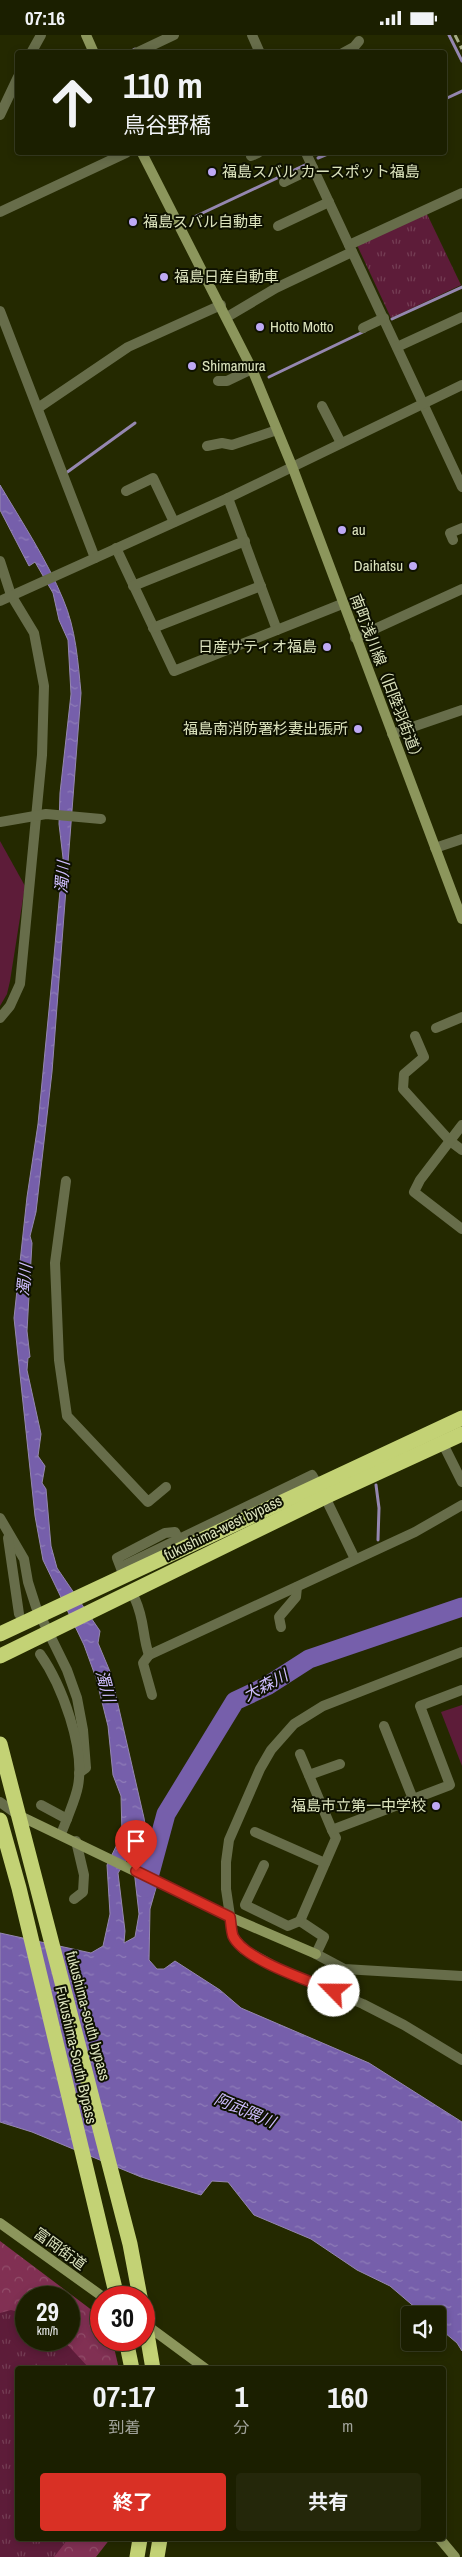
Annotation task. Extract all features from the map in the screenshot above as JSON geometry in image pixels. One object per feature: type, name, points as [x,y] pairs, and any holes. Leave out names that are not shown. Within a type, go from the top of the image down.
[{"type":"highway","name":"fukushima-west bypass","points":[[0,1634],[95,1590],[322,1492],[440,1437],[462,1418]]},
{"type":"highway","name":"fukushima-west bypass","points":[[440,1437],[462,1434]]},
{"type":"highway","name":"fukushima-west bypass","points":[[0,1656],[322,1492]]},
{"type":"highway","name":"fukushima-south bypass","points":[[0,1744],[130,2244],[138,2286]]},
{"type":"highway","name":"Fukushima-South Bypass","points":[[0,1820],[19,1888],[114,2286]]},
{"type":"highway","points":[[128,2351],[131,2366]]},
{"type":"highway","points":[[150,2351],[152,2366]]},
{"type":"highway","points":[[138,2557],[140,2541]]},
{"type":"highway","points":[[157,2557],[160,2541]]},
{"type":"street","points":[[33,50],[41,35]]},
{"type":"street","points":[[86,35],[93,50]]},
{"type":"street","points":[[142,50],[174,35]]},
{"type":"street","points":[[252,35],[259,50]]},
{"type":"street","points":[[348,50],[354,47],[358,38],[370,35]]},
{"type":"street","points":[[0,115],[15,83]]},
{"type":"street","points":[[0,212],[122,155]]},
{"type":"street","name":"南町浅川線（旧陸羽街道）","points":[[143,155],[252,369],[292,466],[342,604],[462,919]]},
{"type":"street","points":[[307,155],[462,487]]},
{"type":"street","points":[[284,181],[313,168]]},
{"type":"street","points":[[227,317],[351,249],[461,195]]},
{"type":"street","points":[[278,226],[329,201]]},
{"type":"street","points":[[38,408],[128,347],[221,305]]},
{"type":"street","points":[[0,311],[96,558]]},
{"type":"street","points":[[397,347],[462,317]]},
{"type":"street","points":[[363,328],[384,318]]},
{"type":"street","points":[[218,381],[227,381],[252,369]]},
{"type":"street","points":[[0,601],[228,498],[462,385]]},
{"type":"street","points":[[322,405],[341,443]]},
{"type":"street","points":[[206,446],[222,443],[232,445],[277,430]]},
{"type":"street","points":[[126,491],[153,478],[174,522]]},
{"type":"street","points":[[228,498],[277,630]]},
{"type":"street","points":[[453,540],[450,533],[462,528]]},
{"type":"street","points":[[133,585],[245,541]]},
{"type":"street","points":[[116,548],[174,671],[342,604]]},
{"type":"street","points":[[0,561],[11,595],[34,633],[44,686],[41,814],[20,984],[10,1006],[0,1018]]},
{"type":"street","points":[[154,628],[261,586]]},
{"type":"street","points":[[355,638],[462,589]]},
{"type":"street","points":[[392,734],[462,710]]},
{"type":"street","points":[[0,822],[41,814],[100,819]]},
{"type":"street","points":[[435,849],[462,839]]},
{"type":"street","points":[[436,1028],[462,1017]]},
{"type":"street","points":[[415,1036],[424,1057],[404,1074],[403,1089],[450,1141],[462,1151]]},
{"type":"street","points":[[462,1125],[420,1180],[414,1192],[462,1229]]},
{"type":"street","points":[[66,1181],[55,1263],[60,1360],[68,1416],[148,1502],[166,1487]]},
{"type":"street","points":[[440,1437],[462,1482]]},
{"type":"street","points":[[122,1569],[312,1475],[355,1559]]},
{"type":"street","points":[[152,1695],[143,1663],[149,1655],[415,1531],[462,1505]]},
{"type":"street","points":[[0,1521],[24,1559],[28,1582],[51,1631],[76,1698],[83,1731],[86,1768],[79,1773]]},
{"type":"street","points":[[7,1532],[19,1614]]},
{"type":"street","points":[[281,1627],[279,1617],[296,1597],[297,1587]]},
{"type":"street","points":[[135,1599],[144,1622],[145,1643],[149,1655]]},
{"type":"street","points":[[462,1652],[323,1707],[294,1724],[271,1750],[260,1769],[228,1840],[226,1862],[233,1936],[243,1949],[281,1970],[372,2008],[462,2060]]},
{"type":"street","points":[[40,1655],[52,1672],[63,1699],[76,1748],[79,1773],[78,1786],[61,1834]]},
{"type":"street","points":[[332,1830],[450,1785],[420,1705],[462,1690]]},
{"type":"street","points":[[384,1726],[413,1799]]},
{"type":"street","points":[[264,1865],[245,1905],[288,1926],[300,1921],[336,1838],[300,1754]]},
{"type":"street","points":[[309,1775],[340,1764]]},
{"type":"street","points":[[0,1802],[18,1815],[76,1841],[230,1917],[316,1954],[344,1969],[462,1976]]},
{"type":"street","points":[[41,1805],[67,1819]]},
{"type":"street","points":[[255,1832],[325,1863]]},
{"type":"street","points":[[74,1899],[83,1892],[84,1875],[76,1841]]},
{"type":"street","points":[[300,1921],[324,1937],[316,1954]]},
{"type":"street","name":"富岡街道","points":[[0,2223],[90,2288]]},
{"type":"street","points":[[155,2330],[202,2366]]},
{"type":"street","points":[[442,2541],[454,2557]]},
{"type":"green space","points":[[427,214],[461,285],[391,318],[357,245]]},
{"type":"green space","points":[[0,841],[25,886],[10,981],[7,994],[0,1006]]},
{"type":"green space","points":[[462,1705],[462,1766],[441,1712]]},
{"type":"green space","points":[[0,2241],[60,2286],[15,2286],[15,2351],[80,2351],[80,2301],[90,2309],[90,2351],[115,2351],[118,2366],[15,2366],[15,2541],[108,2541],[96,2557],[0,2557]]},
{"type":"green space","points":[[11,2310],[15,2311],[15,2351],[73,2351],[87,2366],[15,2366],[15,2541],[66,2541],[54,2557],[0,2557],[0,2313]]},
{"type":"water","points":[[0,485],[42,556],[63,599],[74,634],[81,693],[52,1072],[36,1212],[30,1236],[32,1243],[27,1331],[30,1357],[28,1358],[27,1370],[41,1434],[38,1456],[45,1466],[42,1483],[46,1489],[51,1546],[57,1568],[100,1631],[98,1643],[111,1674],[144,1818],[156,1888],[150,1909],[149,1960],[157,1969],[164,1969],[175,1961],[220,1990],[241,2008],[369,2063],[462,2122],[462,2351],[457,2343],[446,2334],[446,2306],[413,2306],[390,2286],[357,2270],[311,2239],[254,2215],[228,2182],[212,2181],[201,2195],[141,2177],[32,2132],[0,2122],[0,1933],[91,1953],[103,1946],[110,1914],[107,1865],[122,1834],[121,1796],[113,1775],[108,1726],[96,1678],[84,1645],[43,1560],[35,1516],[14,1318],[27,1197],[38,1124],[63,858],[59,824],[60,793],[71,694],[68,640],[59,620],[53,593],[35,562],[29,566],[0,510]],"holes":[[[132,1852],[139,1914],[135,1937],[124,1943],[125,1931],[118,1873]]]},
{"type":"waterway","points":[[449,35],[462,61]]},
{"type":"waterway","points":[[447,98],[462,91]]},
{"type":"waterway","points":[[318,158],[325,155]]},
{"type":"waterway","points":[[194,217],[307,164]]},
{"type":"waterway","points":[[392,319],[462,287]]},
{"type":"waterway","points":[[269,377],[365,331]]},
{"type":"waterway","points":[[66,473],[135,423]]},
{"type":"waterway","points":[[376,1485],[379,1508],[378,1540]]},
{"type":"waterway","name":"大森川","points":[[146,1888],[166,1814],[235,1701],[267,1686],[309,1659],[462,1607]]},
{"type":"railway","points":[[455,35],[462,49]]},
{"type":"place","name":"福島スバル カースポット福島","points":[[212,172]]},
{"type":"place","name":"福島スバル自動車","points":[[133,222]]},
{"type":"place","name":"福島日産自動車","points":[[164,277]]},
{"type":"place","name":"Hotto Motto","points":[[260,327]]},
{"type":"place","name":"Shimamura","points":[[192,366]]},
{"type":"place","name":"au","points":[[342,530]]},
{"type":"place","name":"Daihatsu","points":[[413,566]]},
{"type":"place","name":"日産サティオ福島","points":[[327,647]]},
{"type":"place","name":"福島南消防署杉妻出張所","points":[[358,729]]},
{"type":"place","name":"福島市立第一中学校","points":[[436,1806]]},
{"type":"route","points":[[136,1871],[230,1917],[233,1936],[243,1949],[281,1970],[334,1991]]},
{"type":"water label","name":"濁川","points":[[62,877]]},
{"type":"water label","name":"濁川","points":[[24,1280]]},
{"type":"water label","name":"濁川","points":[[106,1686]]},
{"type":"water label","name":"阿武隈川","points":[[245,2110]]}]
